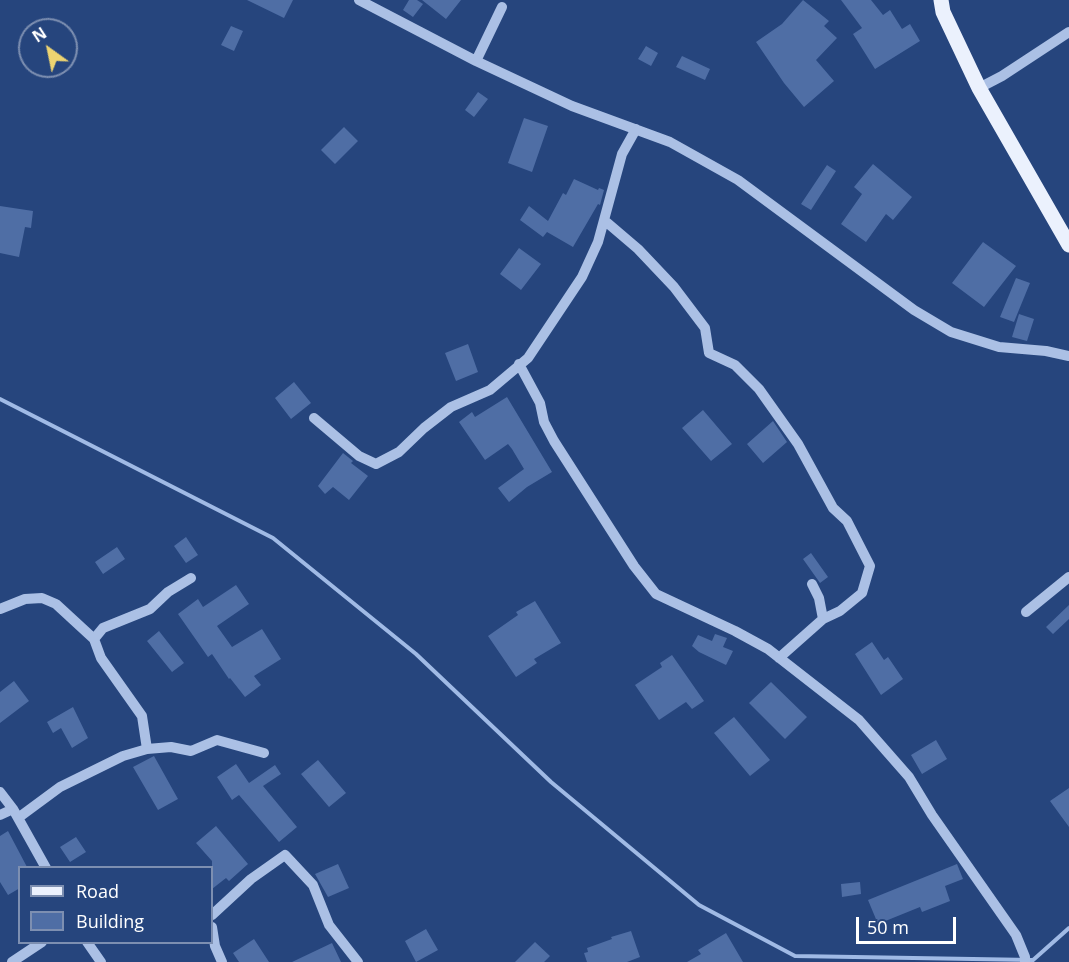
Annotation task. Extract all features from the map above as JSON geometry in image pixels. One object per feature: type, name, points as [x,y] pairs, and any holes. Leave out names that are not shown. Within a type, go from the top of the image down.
[{"type":"main road","points":[[941,0],[943,12],[979,88],[1069,245]]},
{"type":"street","points":[[361,0],[476,61],[572,106],[670,142],[738,180],[914,310],[951,332],[999,347],[1046,351],[1069,356]]},
{"type":"street","points":[[476,61],[502,8]]},
{"type":"street","points":[[979,88],[1002,76],[1069,32]]},
{"type":"street","points":[[314,418],[359,456],[376,464],[399,452],[451,407],[490,390],[528,358],[582,277],[598,242],[622,154],[636,129]]},
{"type":"street","points":[[604,220],[638,249],[674,287],[705,328],[710,353],[735,365],[759,389],[798,444],[833,508],[847,521],[870,566],[862,593],[840,611],[823,619],[779,658]]},
{"type":"street","points":[[519,364],[540,404],[544,422],[554,441],[582,488],[634,566],[656,594],[768,649],[860,720],[909,777],[932,815],[1016,935],[1025,962]]},
{"type":"street","points":[[1026,612],[1069,577]]},
{"type":"street","points":[[94,639],[103,628],[150,609],[168,592],[191,578]]},
{"type":"street","points":[[812,584],[819,598],[823,619]]},
{"type":"street","points":[[0,609],[25,599],[42,598],[56,604],[94,639],[101,658],[142,716],[147,749]]},
{"type":"street","points":[[0,815],[16,813],[123,756],[147,749],[171,747],[191,751],[217,740],[264,753]]},
{"type":"street","points":[[0,792],[16,813],[45,866]]},
{"type":"street","points":[[213,914],[251,879],[285,855],[313,885],[329,925],[358,962]]},
{"type":"street","points":[[213,933],[215,946],[222,962]]},
{"type":"street","points":[[12,962],[39,944]]},
{"type":"street","points":[[88,944],[101,962]]},
{"type":"building","points":[[247,0],[293,0],[284,18]]},
{"type":"building","points":[[409,0],[417,0],[423,4],[413,17],[403,10]]},
{"type":"building","points":[[422,0],[461,0],[446,19]]},
{"type":"building","points":[[803,0],[829,21],[824,26],[837,38],[816,60],[834,81],[804,107],[784,83],[756,42],[782,24]]},
{"type":"building","points":[[841,0],[871,0],[883,15],[890,10],[902,29],[910,24],[920,41],[875,69],[853,34],[862,28]]},
{"type":"building","points":[[231,26],[243,31],[234,51],[221,45]]},
{"type":"building","points":[[646,46],[658,53],[651,66],[638,59]]},
{"type":"building","points":[[682,56],[710,69],[705,80],[676,67]]},
{"type":"building","points":[[478,92],[488,99],[474,117],[465,110]]},
{"type":"building","points":[[524,118],[548,126],[532,172],[508,163]]},
{"type":"building","points":[[344,127],[358,141],[335,164],[321,150]]},
{"type":"building","points":[[873,164],[912,197],[893,220],[886,214],[866,242],[841,224],[862,194],[854,187]]},
{"type":"building","points":[[827,165],[836,171],[811,210],[801,204]]},
{"type":"building","points":[[574,179],[598,190],[599,188],[604,190],[600,205],[598,204],[573,247],[547,232],[543,237],[520,220],[529,206],[548,221],[563,193],[566,195]]},
{"type":"building","points":[[0,206],[33,211],[31,228],[25,227],[19,257],[0,253]]},
{"type":"building","points":[[983,242],[1016,266],[984,307],[952,283]]},
{"type":"building","points":[[519,248],[541,264],[521,290],[500,274]]},
{"type":"building","points":[[1016,278],[1030,283],[1014,322],[1000,317]]},
{"type":"building","points":[[1019,314],[1034,319],[1027,341],[1012,337]]},
{"type":"building","points":[[468,344],[478,372],[456,381],[445,353]]},
{"type":"building","points":[[294,382],[311,403],[291,419],[275,398]]},
{"type":"building","points":[[507,397],[552,472],[527,487],[509,502],[498,488],[524,469],[512,449],[508,444],[485,460],[459,422],[472,412],[475,417]]},
{"type":"building","points":[[703,410],[732,444],[711,461],[682,428]]},
{"type":"building","points":[[773,421],[787,442],[763,463],[747,444]]},
{"type":"building","points":[[343,453],[353,461],[351,463],[368,476],[349,500],[333,487],[325,494],[318,486]]},
{"type":"building","points":[[186,537],[198,555],[186,563],[174,546]]},
{"type":"building","points":[[117,547],[125,559],[103,574],[95,562]]},
{"type":"building","points":[[811,553],[828,577],[820,583],[803,559]]},
{"type":"building","points":[[236,585],[249,604],[217,626],[232,647],[262,629],[281,659],[254,676],[261,685],[245,697],[212,654],[208,657],[178,614],[198,599],[203,607]]},
{"type":"building","points":[[535,601],[561,643],[534,659],[537,663],[516,677],[488,636],[518,615],[516,612]]},
{"type":"building","points":[[1069,605],[1069,619],[1053,634],[1046,627]]},
{"type":"building","points":[[159,631],[184,663],[172,672],[147,641]]},
{"type":"building","points":[[715,634],[727,638],[723,647],[733,651],[726,665],[699,652],[692,646],[698,635],[712,641]]},
{"type":"building","points":[[872,642],[884,660],[888,657],[903,679],[881,695],[855,654]]},
{"type":"building","points":[[672,655],[704,701],[692,709],[686,702],[659,720],[635,685],[662,667],[660,663]]},
{"type":"building","points":[[14,681],[29,701],[0,723],[0,692]]},
{"type":"building","points":[[771,682],[807,717],[785,739],[749,703]]},
{"type":"building","points":[[73,707],[88,738],[72,748],[61,728],[53,733],[47,722]]},
{"type":"building","points":[[734,717],[770,760],[750,776],[714,733]]},
{"type":"building","points":[[936,740],[947,759],[922,774],[911,755]]},
{"type":"building","points":[[154,756],[178,799],[158,810],[133,767]]},
{"type":"building","points":[[318,760],[346,793],[329,807],[301,774]]},
{"type":"building","points":[[236,764],[249,783],[275,765],[281,774],[263,786],[297,827],[279,842],[239,795],[232,800],[217,777]]},
{"type":"building","points":[[1069,788],[1069,827],[1050,801]]},
{"type":"building","points":[[216,826],[248,864],[229,881],[226,878],[213,888],[212,861],[196,843]]},
{"type":"building","points":[[8,831],[26,866],[18,866],[18,889],[8,895],[0,882],[0,836]]},
{"type":"building","points":[[76,837],[86,852],[70,862],[60,847]]},
{"type":"building","points":[[338,864],[349,888],[328,897],[315,874]]},
{"type":"building","points":[[957,864],[963,879],[945,886],[950,901],[922,912],[920,907],[878,924],[868,900]]},
{"type":"building","points":[[860,882],[861,894],[842,897],[841,884]]},
{"type":"building","points":[[426,929],[438,950],[416,962],[405,941]]},
{"type":"building","points":[[631,931],[640,957],[627,962],[587,962],[584,953],[588,952],[587,948]]},
{"type":"building","points":[[726,933],[743,962],[687,962],[701,954],[698,950]]},
{"type":"building","points":[[254,939],[269,962],[239,962],[233,953]]},
{"type":"building","points":[[535,942],[550,956],[544,962],[515,962]]},
{"type":"building","points":[[332,943],[341,962],[292,962]]},
{"type":"waterway","points":[[0,399],[273,538],[416,654],[551,782],[699,905],[795,956],[1032,960]]},
{"type":"waterway","points":[[1032,961],[1069,928]]}]
